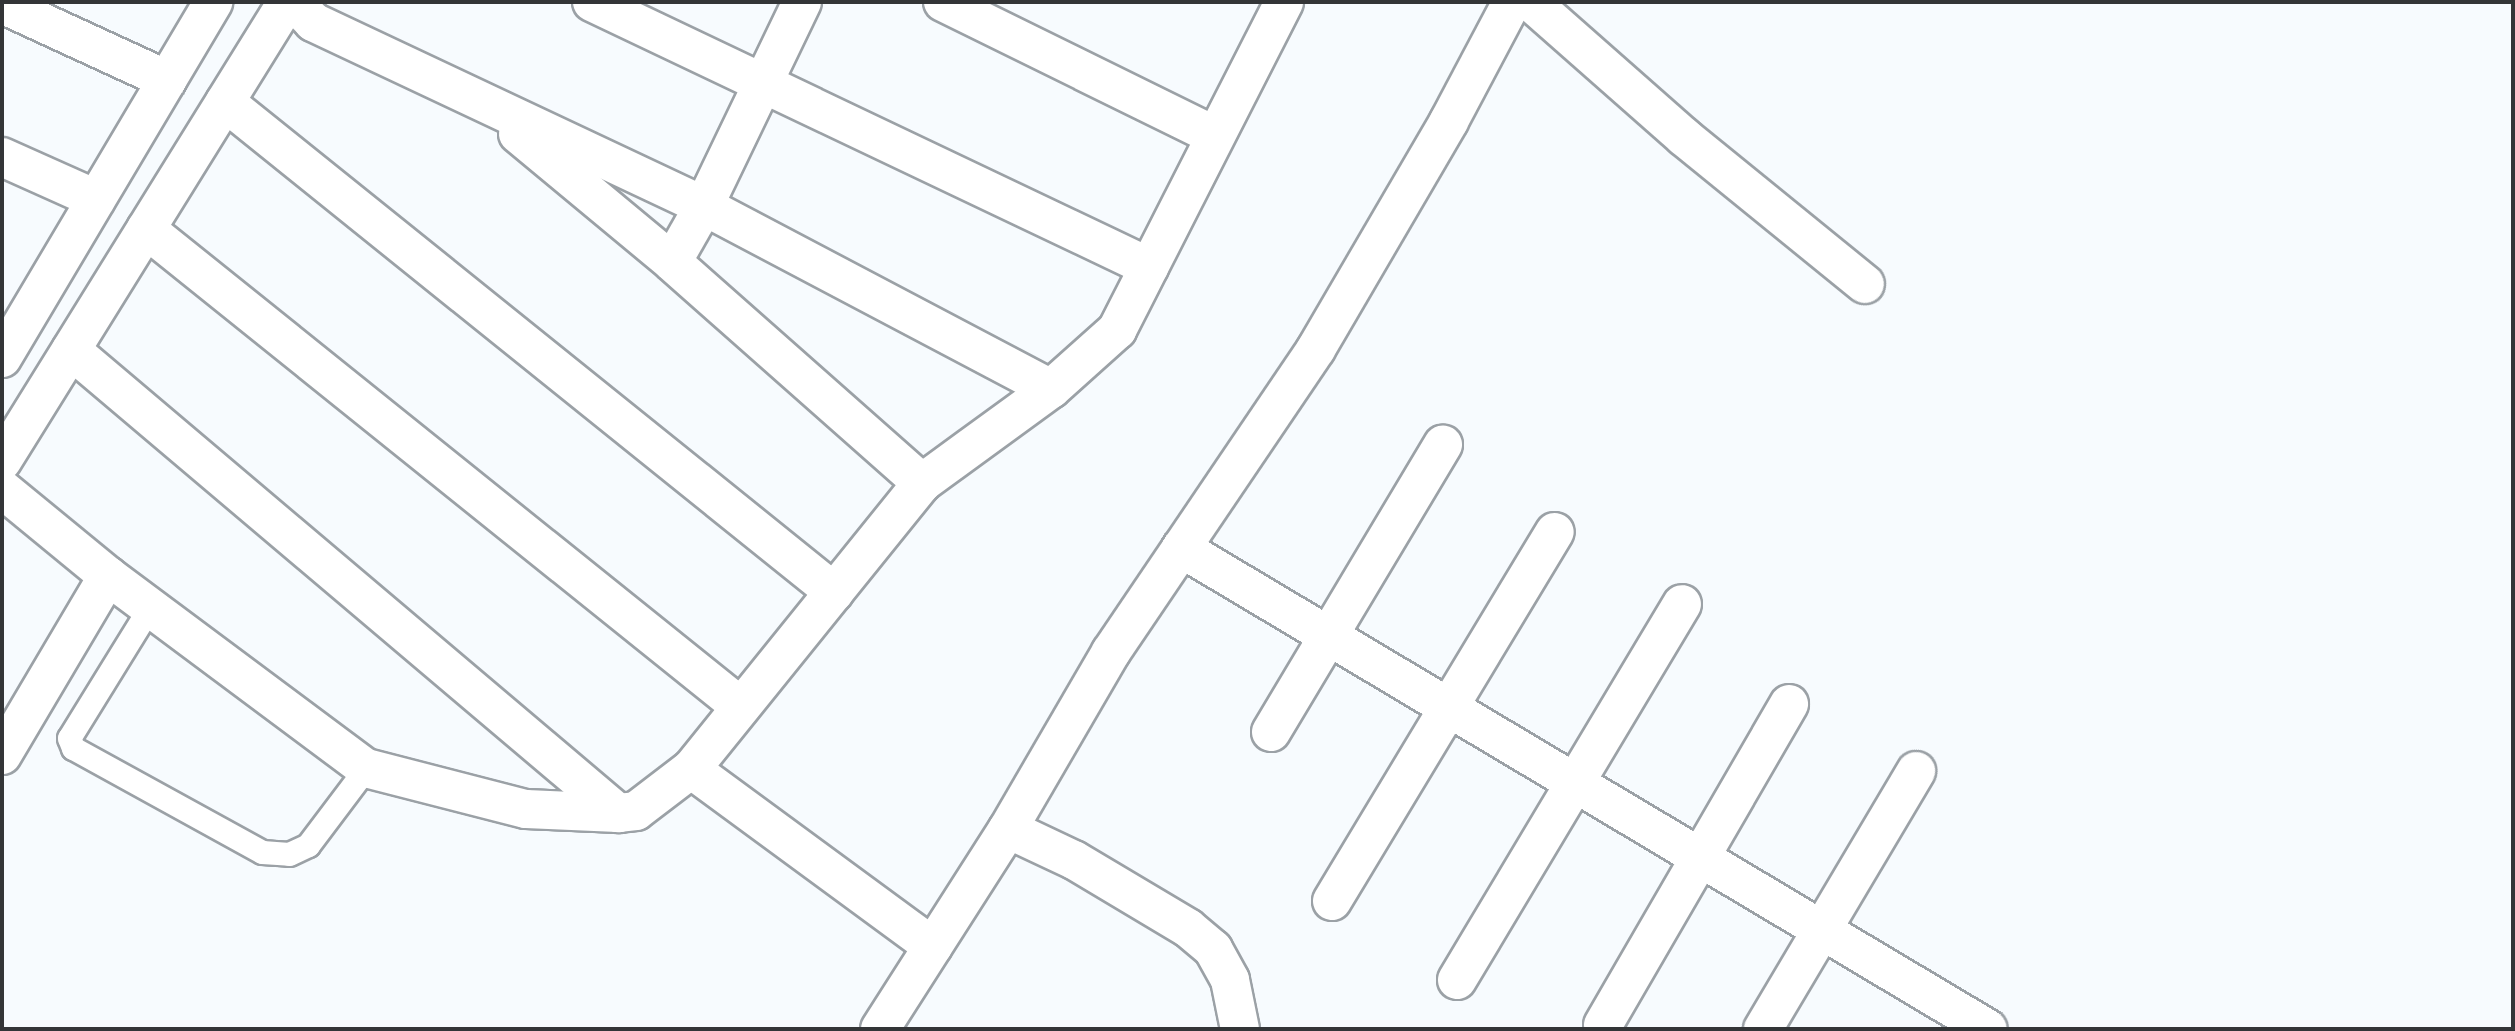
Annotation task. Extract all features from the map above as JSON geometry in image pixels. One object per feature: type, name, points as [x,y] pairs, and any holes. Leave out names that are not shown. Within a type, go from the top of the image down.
[{"type":"street","points":[[7,339],[96,200],[214,2]]},
{"type":"street","points":[[2,461],[288,2]]},
{"type":"street","points":[[293,2],[313,22],[704,206],[1051,389]]},
{"type":"street","points":[[592,2],[1149,267]]},
{"type":"street","points":[[672,262],[704,206],[760,84],[802,2]]},
{"type":"street","points":[[943,2],[1215,136]]},
{"type":"street","points":[[880,1029],[1008,829],[1111,652],[1316,349],[1449,121],[1512,2]]},
{"type":"street","points":[[1531,2],[1684,137],[1865,284]]},
{"type":"street","points":[[2,4],[167,80]]},
{"type":"street","points":[[2,488],[108,576],[366,768],[526,809],[618,813],[636,811],[691,769],[922,483],[1051,389],[1117,330],[1278,4]]},
{"type":"street","points":[[475,99],[672,262],[922,483]]},
{"type":"street","points":[[225,102],[834,592]]},
{"type":"street","points":[[2,157],[96,200]]},
{"type":"street","points":[[146,229],[741,707]]},
{"type":"street","points":[[71,350],[618,813]]},
{"type":"street","points":[[1271,732],[1443,446]]},
{"type":"street","points":[[1332,901],[1555,532]]},
{"type":"street","points":[[1181,548],[1822,930],[1940,1017],[1988,1029]]},
{"type":"street","points":[[2,755],[108,576]]},
{"type":"street","points":[[1457,980],[1682,604]]},
{"type":"street","points":[[1602,1025],[1789,704]]},
{"type":"street","points":[[691,769],[933,947]]},
{"type":"street","points":[[1763,1029],[1916,771]]},
{"type":"street","points":[[1008,829],[1074,860],[1188,928],[1213,949],[1230,980],[1240,1029]]},
{"type":"lane","points":[[150,607],[69,738],[73,748],[262,852],[289,854],[309,845],[366,768]]}]
